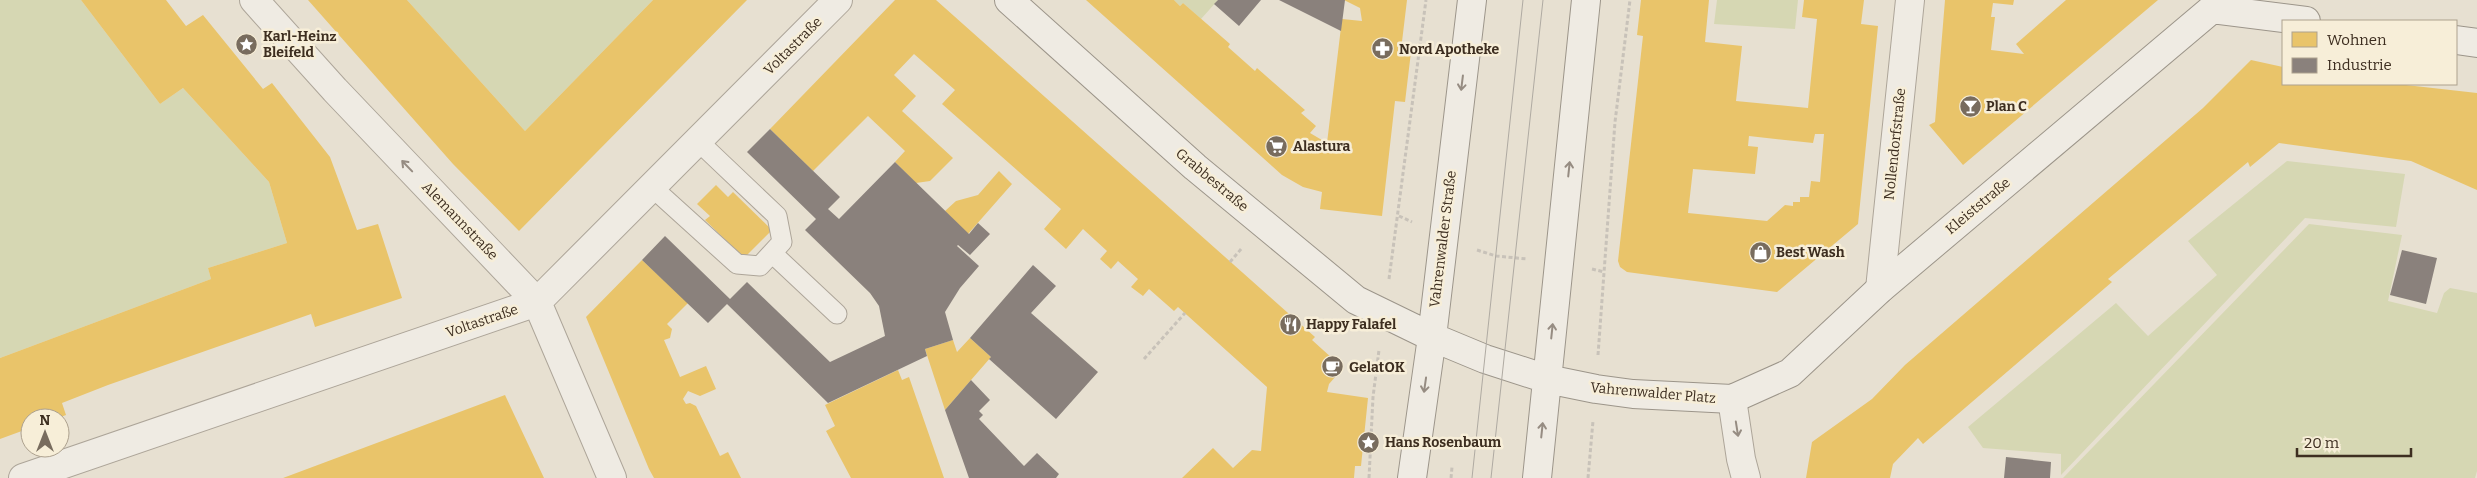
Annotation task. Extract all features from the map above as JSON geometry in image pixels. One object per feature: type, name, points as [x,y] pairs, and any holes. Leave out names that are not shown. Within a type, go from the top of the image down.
[{"type":"street","name":"Alemannstraße","points":[[254,0],[335,90],[537,302],[612,478]]},
{"type":"street","name":"Voltastraße","points":[[23,478],[537,302],[653,188],[838,0]]},
{"type":"street","name":"Grabbestraße","points":[[1009,0],[1195,167],[1356,300],[1384,316],[1432,337]]},
{"type":"street","name":"Vahrenwalder Straße","points":[[1412,478],[1432,337],[1472,0]]},
{"type":"street","points":[[1537,478],[1586,0]]},
{"type":"street","name":"Nollendorfstraße","points":[[1880,289],[1910,0]]},
{"type":"street","points":[[2212,4],[2300,20]]},
{"type":"street","name":"Kleiststraße","points":[[1732,400],[1790,373],[1880,289],[2212,4]]},
{"type":"street","points":[[2457,40],[2477,43]]},
{"type":"street","name":"Vahrenwalder Platz","points":[[1432,337],[1494,362],[1547,379],[1596,389],[1732,400]]},
{"type":"street","points":[[1732,400],[1744,469]]},
{"type":"lane","points":[[653,188],[737,264],[760,266],[782,242],[777,216],[698,141]]},
{"type":"lane","points":[[772,253],[837,314]]},
{"type":"path","points":[[1370,478],[1373,397],[1399,216],[1426,0]]},
{"type":"path","points":[[1588,478],[1614,122],[1630,0]]},
{"type":"path","points":[[1399,216],[1444,238],[1496,256],[1560,263],[1604,272]]},
{"type":"path","points":[[1144,359],[1185,313]]},
{"type":"path","points":[[1451,478],[1452,467]]},
{"type":"green space","points":[[0,0],[81,0],[160,104],[183,88],[269,182],[287,243],[208,268],[211,279],[0,358]]},
{"type":"green space","points":[[407,0],[653,0],[525,131]]},
{"type":"green space","points":[[1174,0],[1218,0],[1201,19],[1183,3],[1180,6]]},
{"type":"green space","points":[[1717,0],[1798,0],[1795,29],[1714,24]]},
{"type":"green space","points":[[2287,161],[2405,174],[2396,227],[2305,218],[2061,475],[2061,454],[1983,448],[1968,427],[2116,303],[2148,336],[2217,275],[2188,241]]},
{"type":"green space","points":[[2309,224],[2402,235],[2388,301],[2437,313],[2444,293],[2450,288],[2477,293],[2477,471],[2475,478],[2063,478]]},
{"type":"building: Wohnen","points":[[81,0],[166,0],[186,26],[203,15],[263,89],[272,83],[330,157],[357,230],[378,224],[402,298],[315,327],[311,314],[108,385],[62,403],[64,408],[20,408],[20,432],[0,439],[0,358],[211,279],[208,268],[287,243],[269,182],[183,88],[160,104]]},
{"type":"building: Wohnen","points":[[308,0],[407,0],[525,131],[653,0],[747,0],[519,231],[453,164]]},
{"type":"building: Wohnen","points":[[895,0],[936,0],[1315,337],[1312,340],[1343,368],[1329,384],[1327,392],[1368,398],[1361,466],[1355,466],[1354,478],[1182,478],[1213,448],[1233,468],[1252,450],[1261,451],[1267,387],[1178,307],[1174,311],[1149,289],[1143,296],[1131,287],[1138,279],[1118,261],[1111,269],[1100,259],[1107,251],[1083,229],[1066,249],[1044,229],[1061,209],[942,104],[955,90],[914,54],[894,75],[916,96],[902,111],[953,158],[930,181],[916,183],[895,162],[905,151],[868,116],[813,171],[770,129]]},
{"type":"building: Wohnen","points":[[1086,0],[1174,0],[1180,6],[1183,3],[1230,44],[1228,47],[1255,71],[1257,68],[1305,110],[1301,113],[1316,126],[1310,133],[1327,143],[1342,19],[1362,21],[1360,8],[1344,0],[1407,0],[1401,50],[1411,52],[1405,102],[1395,101],[1382,216],[1320,209],[1322,192],[1303,187],[1282,175]]},
{"type":"building: Wohnen","points":[[1641,0],[1709,0],[1705,42],[1742,46],[1736,101],[1808,108],[1817,19],[1802,17],[1804,0],[1864,0],[1861,24],[1878,26],[1858,224],[1777,292],[1627,272],[1620,267],[1618,261],[1643,36],[1637,35]],"holes":[[[1815,134],[1824,134],[1820,182],[1811,181],[1809,197],[1800,197],[1800,202],[1793,202],[1793,206],[1785,205],[1767,221],[1688,213],[1693,169],[1755,174],[1758,147],[1748,146],[1749,136],[1813,143]]]},
{"type":"building: Wohnen","points":[[1945,0],[2014,0],[2013,5],[1993,3],[1991,17],[1995,17],[1991,50],[2024,54],[2016,44],[2066,0],[2158,0],[1963,165],[1929,125],[1935,122]]},
{"type":"building: Wohnen","points":[[2251,60],[2282,67],[2282,85],[2406,85],[2477,93],[2477,190],[2411,161],[2279,143],[2250,167],[2248,162],[2108,279],[2112,282],[1923,444],[1918,438],[1893,464],[1890,478],[1806,478],[1812,442],[1872,399],[1905,365],[2203,108]]},
{"type":"building: Wohnen","points":[[999,171],[1012,184],[968,234],[945,211],[956,201],[978,195]]},
{"type":"building: Wohnen","points":[[716,185],[728,197],[733,192],[772,230],[744,258],[705,220],[710,216],[697,204]]},
{"type":"building: Wohnen","points":[[642,260],[688,303],[667,324],[672,329],[670,338],[664,340],[680,377],[706,366],[716,389],[700,396],[688,391],[683,399],[686,404],[690,403],[696,406],[720,456],[728,452],[741,478],[654,478],[649,469],[586,317]]},
{"type":"building: Wohnen","points":[[970,338],[991,357],[945,410],[925,349],[953,340],[957,352]]},
{"type":"building: Wohnen","points":[[898,370],[902,380],[909,377],[944,478],[851,478],[826,431],[835,426],[825,405]]},
{"type":"building: Wohnen","points":[[505,395],[544,478],[283,478]]},
{"type":"building: Industrie","points":[[1218,0],[1261,0],[1239,26],[1214,4]]},
{"type":"building: Industrie","points":[[1279,0],[1345,0],[1341,31]]},
{"type":"building: Industrie","points":[[770,129],[840,197],[828,209],[839,219],[895,162],[969,234],[978,223],[990,234],[970,255],[957,246],[979,266],[960,288],[945,312],[953,340],[925,349],[927,356],[828,403],[727,304],[708,323],[642,260],[665,236],[730,299],[747,282],[830,362],[885,336],[879,306],[870,293],[805,230],[816,219],[747,152]]},
{"type":"building: Industrie","points":[[2402,250],[2437,258],[2426,304],[2390,295]]},
{"type":"building: Industrie","points":[[1033,265],[1056,286],[1031,313],[1098,372],[1056,419],[989,359],[991,357],[970,338]]},
{"type":"building: Industrie","points":[[971,380],[990,400],[979,411],[983,415],[979,419],[1024,466],[1037,453],[1059,474],[1056,478],[969,478],[945,410]]},
{"type":"building: Industrie","points":[[2006,457],[2051,462],[2050,478],[2004,478]]},
{"type":"tram line","points":[[1472,478],[1523,0]]},
{"type":"tram line","points":[[1491,478],[1543,0]]},
{"type":"place","name":"Karl-Heinz Bleifeld","points":[[247,44]]},
{"type":"place","name":"Nord Apotheke","points":[[1383,49]]},
{"type":"place","name":"Plan C","points":[[1970,106]]},
{"type":"place","name":"Alastura","points":[[1277,146]]},
{"type":"place","name":"Best Wash","points":[[1760,252]]},
{"type":"place","name":"Happy Falafel","points":[[1290,324]]},
{"type":"place","name":"GelatOK","points":[[1333,367]]},
{"type":"place","name":"Hans Rosenbaum","points":[[1369,442]]}]
